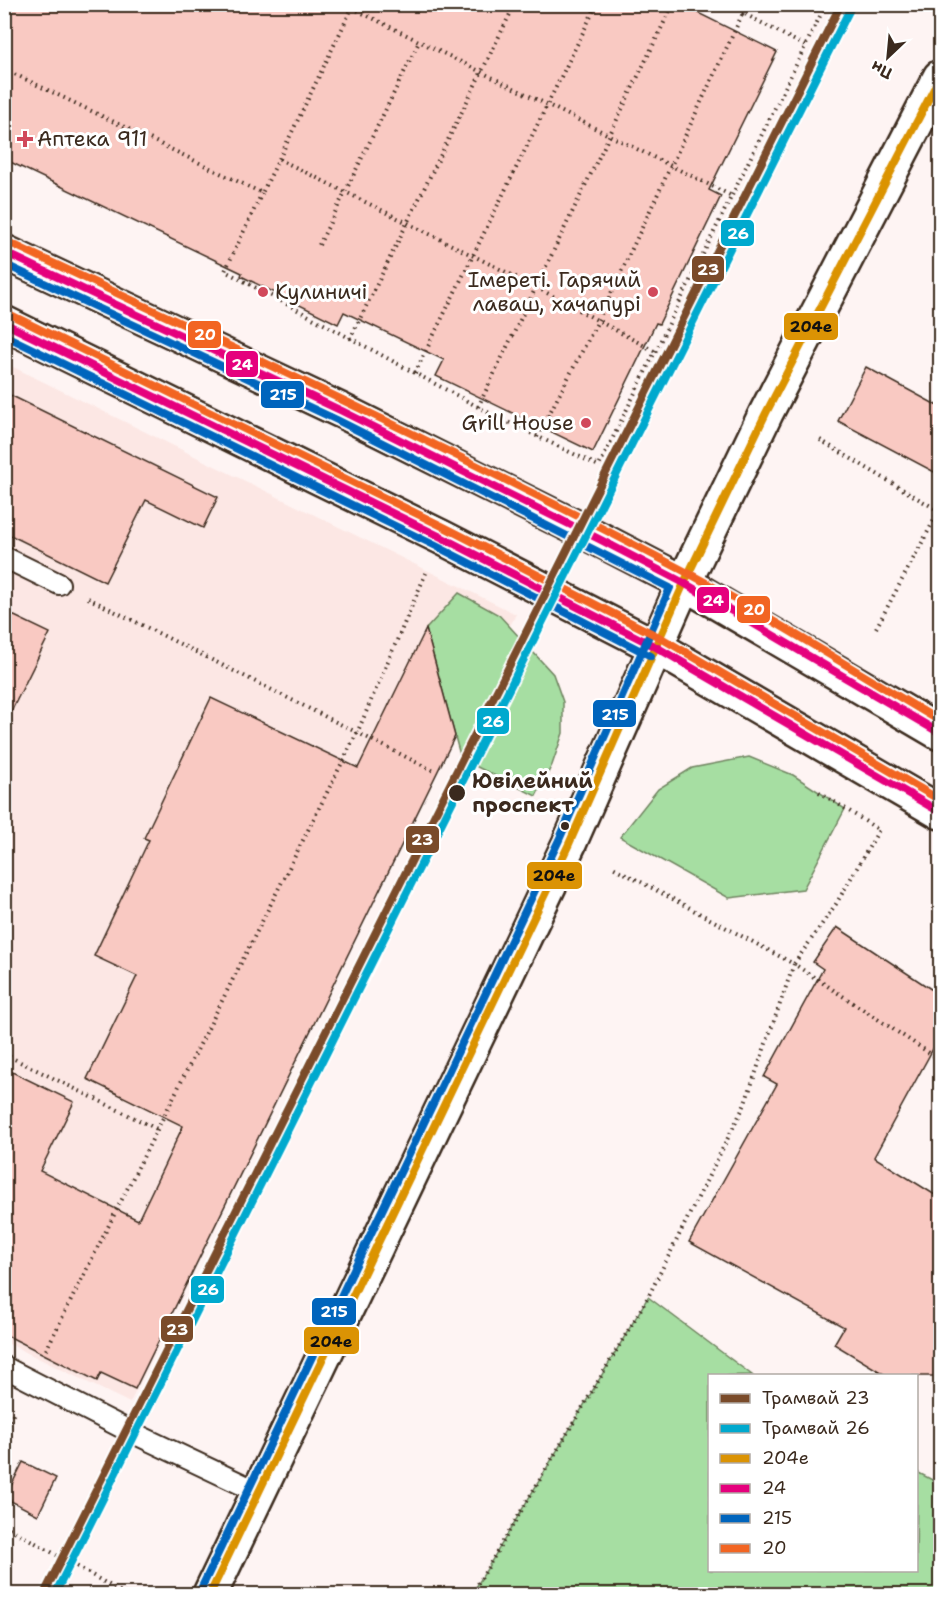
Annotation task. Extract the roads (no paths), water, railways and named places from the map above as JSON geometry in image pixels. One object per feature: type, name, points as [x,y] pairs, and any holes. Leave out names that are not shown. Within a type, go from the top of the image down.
[{"type":"main road","points":[[210,1594],[569,844],[684,583],[793,357],[940,77]]},
{"type":"main road","points":[[4,252],[342,411],[684,583],[940,733]]},
{"type":"main road","points":[[4,323],[441,537],[656,646],[940,812]]},
{"type":"lane","points":[[4,557],[60,584]]},
{"type":"lane","points":[[4,1367],[144,1438],[258,1491]]},
{"type":"tram line","name":"23","points":[[44,1594],[841,4]]},
{"type":"tram line","name":"26","points":[[55,1594],[850,9]]},
{"type":"place","name":"Аптека 911","points":[[25,139]]},
{"type":"place","name":"Кулиничі","points":[[263,292]]},
{"type":"place","name":"Імереті. Гарячий лаваш, хачапурі","points":[[653,292]]},
{"type":"place","name":"Grill House","points":[[586,423]]},
{"type":"place","name":"Ювілейний проспект","points":[[457,793]]}]
